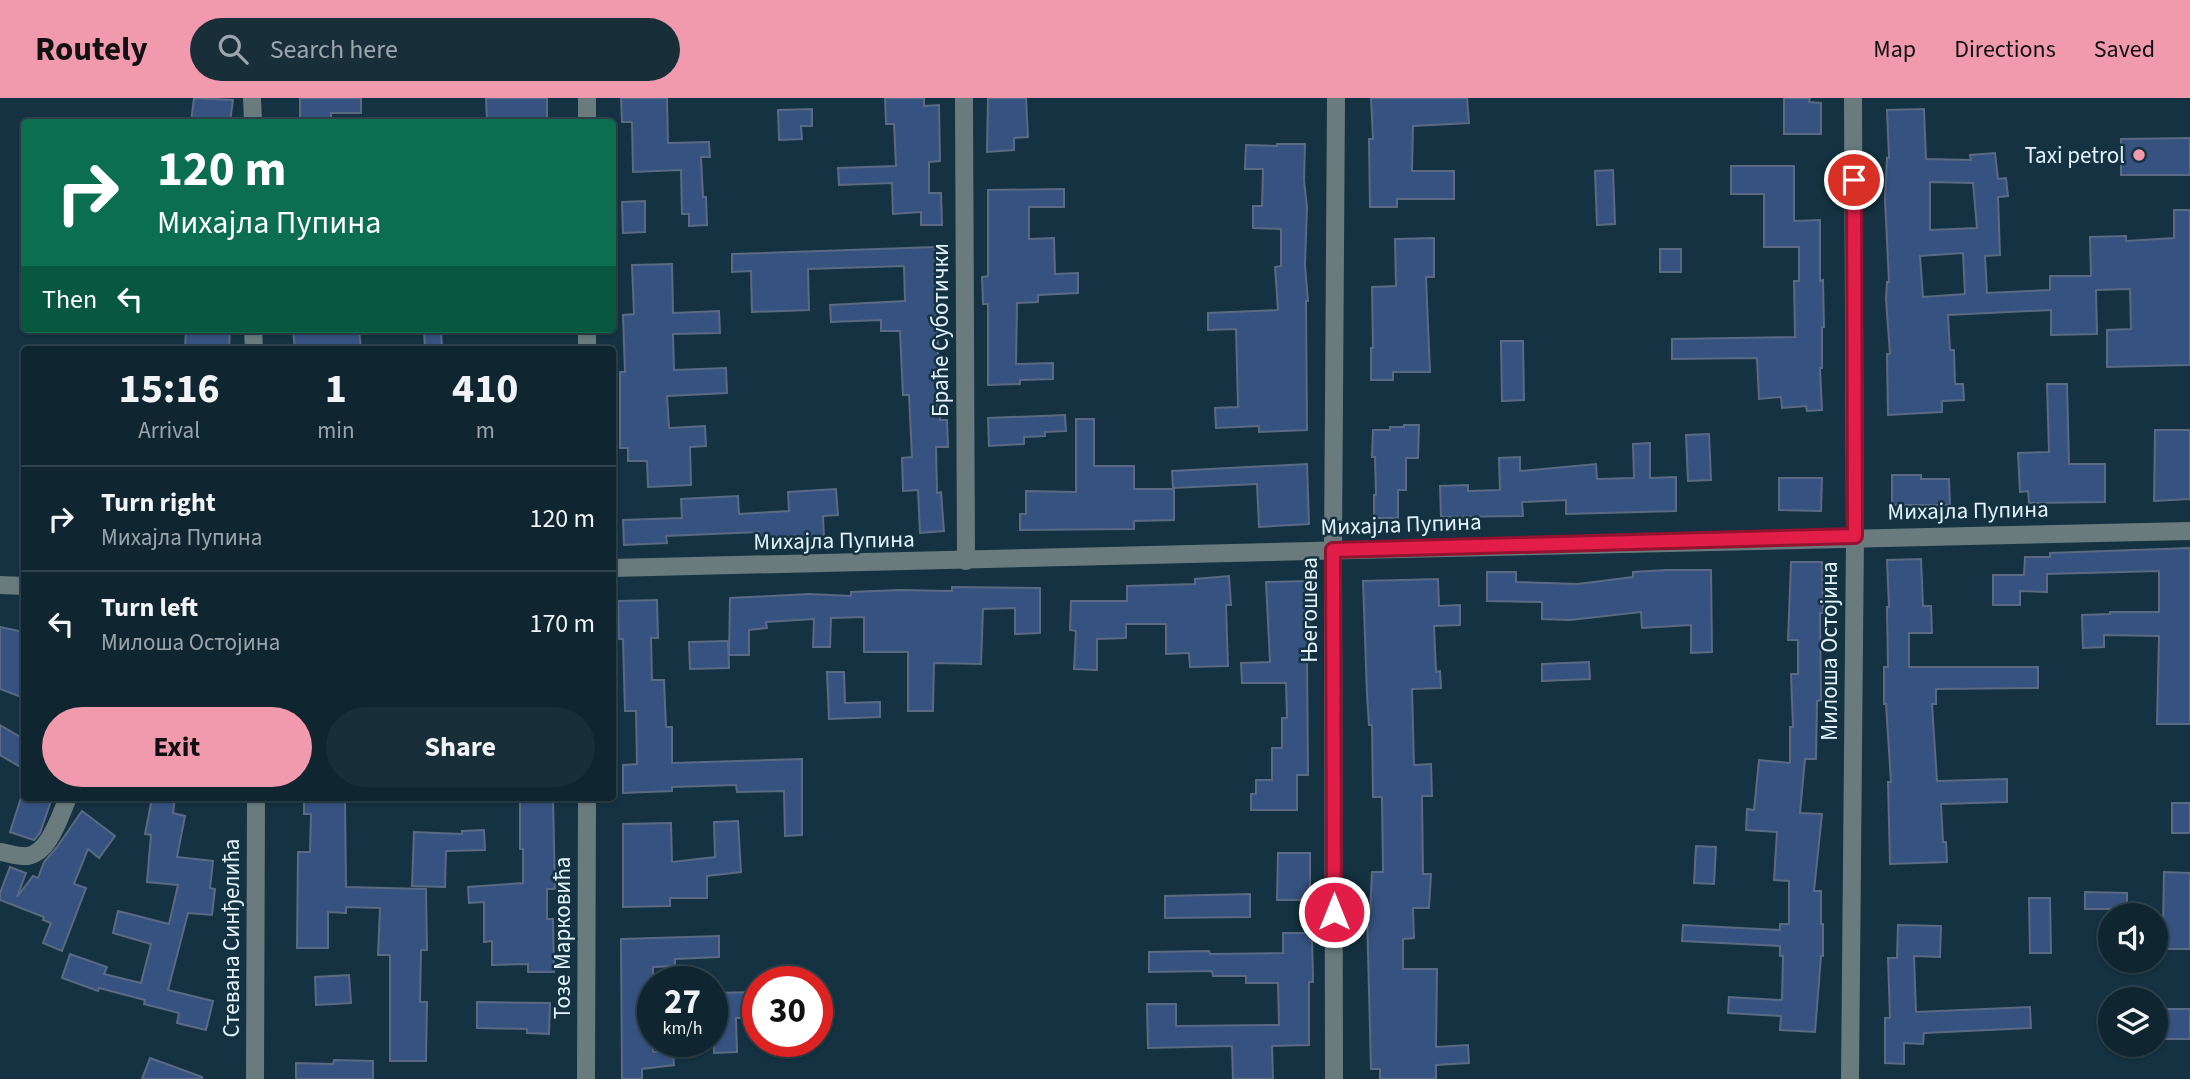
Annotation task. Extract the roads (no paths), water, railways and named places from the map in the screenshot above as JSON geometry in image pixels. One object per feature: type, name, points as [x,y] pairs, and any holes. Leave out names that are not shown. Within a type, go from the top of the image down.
[{"type":"street","points":[[252,98],[253,119]]},
{"type":"street","points":[[587,98],[587,119]]},
{"type":"street","name":"Браће Суботички","points":[[964,98],[966,561]]},
{"type":"street","name":"Његошева","points":[[1334,1079],[1336,98]]},
{"type":"street","name":"Милоша Остојина","points":[[1850,1079],[1855,536],[1853,98]]},
{"type":"street","name":"Михајла Пупина","points":[[616,568],[1855,536],[2190,531]]},
{"type":"street","points":[[0,585],[21,586]]},
{"type":"street","points":[[0,852],[29,856],[41,849],[51,835],[67,801]]},
{"type":"street","name":"Стевана Синђелића","points":[[254,1079],[257,801]]},
{"type":"street","name":"Тозе Марковића","points":[[586,1079],[587,801]]},
{"type":"place","name":"Taxi petrol","points":[[2139,155]]}]
